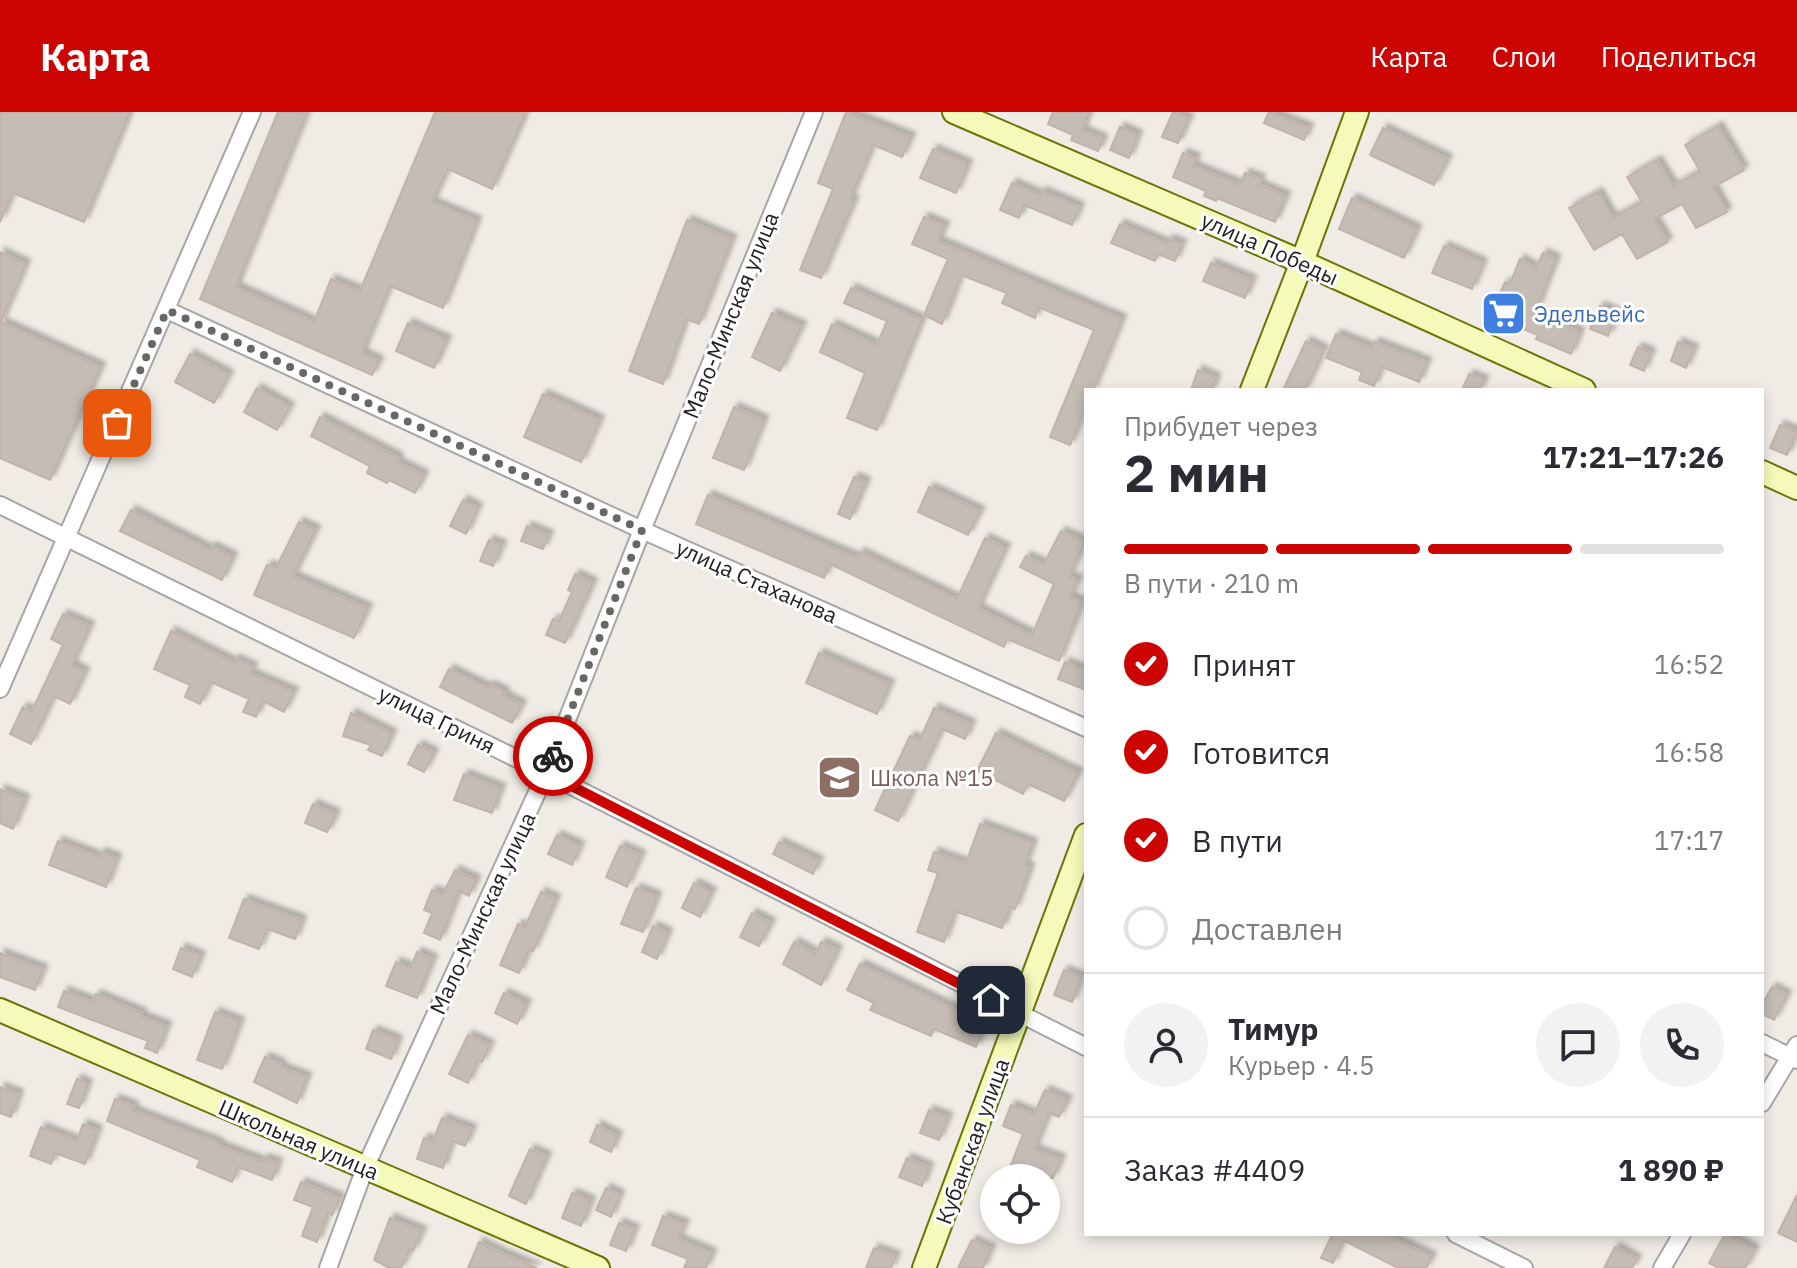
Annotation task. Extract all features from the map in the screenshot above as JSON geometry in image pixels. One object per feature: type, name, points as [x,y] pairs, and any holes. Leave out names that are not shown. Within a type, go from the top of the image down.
[{"type":"street","points":[[0,689],[252,112]]},
{"type":"street","name":"Мало-Минская улица","points":[[328,1268],[365,1168],[546,773],[814,112]]},
{"type":"street","name":"улица Победы","points":[[954,112],[1302,262],[1580,388]]},
{"type":"street","points":[[1253,388],[1357,112]]},
{"type":"street","name":"улица Стаханова","points":[[167,310],[642,530],[1084,727]]},
{"type":"street","points":[[1764,473],[1797,488]]},
{"type":"street","name":"улица Гриня","points":[[0,505],[546,773],[1084,1046]]},
{"type":"street","name":"Кубанская улица","points":[[924,1268],[1084,840]]},
{"type":"street","name":"Школьная улица","points":[[0,1010],[598,1268]]},
{"type":"street","points":[[1764,1044],[1795,1054],[1764,1100]]},
{"type":"street","points":[[1460,1236],[1524,1268]]},
{"type":"street","points":[[1662,1268],[1681,1236]]},
{"type":"building","points":[[0,112],[130,112],[84,222],[13,193],[0,222]]},
{"type":"building","points":[[278,112],[307,112],[236,287],[314,322],[331,279],[360,291],[435,112],[526,112],[492,189],[448,169],[432,202],[477,221],[443,308],[390,286],[362,353],[379,361],[372,375],[200,299]]},
{"type":"building","points":[[846,112],[911,137],[902,157],[873,145],[850,199],[854,201],[821,278],[800,270],[833,189],[818,183]]},
{"type":"building","points":[[1053,112],[1090,112],[1082,130],[1103,139],[1098,151],[1071,140],[1073,135],[1048,124]]},
{"type":"building","points":[[1173,112],[1189,118],[1178,143],[1162,137]]},
{"type":"building","points":[[1269,112],[1309,128],[1304,140],[1264,123]]},
{"type":"building","points":[[1718,126],[1744,170],[1713,187],[1727,212],[1696,228],[1682,204],[1654,219],[1668,242],[1637,259],[1622,234],[1594,250],[1569,208],[1598,192],[1613,218],[1642,202],[1627,177],[1657,160],[1673,186],[1700,171],[1685,145]]},
{"type":"building","points":[[1120,127],[1138,135],[1129,158],[1110,150]]},
{"type":"building","points":[[1383,128],[1448,159],[1434,185],[1370,155]]},
{"type":"building","points":[[933,149],[968,164],[956,193],[920,178]]},
{"type":"building","points":[[1183,153],[1196,158],[1193,166],[1240,185],[1245,173],[1261,179],[1258,184],[1286,196],[1275,222],[1217,198],[1216,201],[1204,196],[1206,191],[1173,177]]},
{"type":"building","points":[[1012,183],[1040,195],[1042,191],[1080,207],[1072,225],[1024,205],[1019,218],[1000,210]]},
{"type":"building","points":[[1352,198],[1417,229],[1404,258],[1339,229]]},
{"type":"building","points":[[924,217],[945,226],[938,241],[1122,319],[1094,388],[1084,388],[1084,411],[1070,445],[1050,437],[1094,330],[1038,307],[1035,318],[1002,303],[1007,293],[961,275],[942,324],[924,315],[948,259],[912,244]]},
{"type":"building","points":[[687,220],[732,239],[699,324],[686,319],[663,384],[629,371]]},
{"type":"building","points":[[1120,224],[1167,244],[1169,239],[1182,244],[1175,261],[1158,254],[1155,261],[1111,243]]},
{"type":"building","points":[[1444,246],[1483,263],[1472,289],[1432,273]]},
{"type":"building","points":[[0,252],[26,264],[1,322],[101,367],[50,480],[0,458]]},
{"type":"building","points":[[1543,253],[1556,259],[1535,313],[1580,332],[1571,354],[1536,339],[1538,335],[1490,316],[1505,282],[1510,284],[1520,259],[1536,268]]},
{"type":"building","points":[[1211,263],[1252,280],[1245,298],[1203,281]]},
{"type":"building","points":[[851,288],[922,320],[877,430],[847,418],[865,373],[820,352],[832,324],[877,345],[887,321],[844,303]]},
{"type":"building","points":[[1600,306],[1617,313],[1608,336],[1590,329]]},
{"type":"building","points":[[772,313],[802,326],[780,371],[752,357]]},
{"type":"building","points":[[408,323],[447,340],[434,368],[396,351]]},
{"type":"building","points":[[1336,334],[1372,348],[1375,342],[1427,362],[1419,382],[1382,367],[1374,386],[1359,380],[1362,372],[1326,358]]},
{"type":"building","points":[[1306,341],[1324,350],[1306,388],[1284,388]]},
{"type":"building","points":[[1678,342],[1694,349],[1686,368],[1671,361]]},
{"type":"building","points":[[1638,347],[1651,353],[1644,371],[1630,365]]},
{"type":"building","points":[[190,354],[229,375],[214,403],[175,382]]},
{"type":"building","points":[[1198,370],[1216,378],[1213,388],[1192,388]]},
{"type":"building","points":[[1469,374],[1484,380],[1481,388],[1463,388]]},
{"type":"building","points":[[257,388],[290,407],[277,430],[244,412]]},
{"type":"building","points":[[543,394],[600,420],[581,462],[524,437]]},
{"type":"building","points":[[734,407],[764,420],[744,470],[713,458]]},
{"type":"building","points":[[320,417],[399,458],[397,462],[424,475],[415,493],[367,473],[370,466],[311,436]]},
{"type":"building","points":[[1780,425],[1797,432],[1787,455],[1770,448]]},
{"type":"building","points":[[854,477],[866,482],[850,519],[838,514]]},
{"type":"building","points":[[929,487],[980,511],[968,535],[918,512]]},
{"type":"building","points":[[708,495],[857,558],[860,552],[957,599],[985,538],[1006,548],[978,608],[1032,635],[1054,584],[1020,567],[1026,556],[1044,564],[1061,531],[1084,542],[1069,576],[1078,580],[1070,597],[1082,602],[1059,661],[1007,639],[1004,647],[830,564],[824,578],[696,524]]},
{"type":"building","points":[[463,500],[478,508],[466,534],[450,526]]},
{"type":"building","points":[[131,510],[210,550],[212,546],[233,557],[222,580],[120,531]]},
{"type":"building","points":[[299,522],[316,530],[293,576],[368,608],[354,638],[254,595],[267,565],[276,568]]},
{"type":"building","points":[[527,526],[549,535],[543,549],[521,541]]},
{"type":"building","points":[[489,540],[502,545],[493,566],[480,561]]},
{"type":"building","points":[[575,574],[593,583],[565,643],[546,635],[553,619],[559,621],[572,592],[568,590]]},
{"type":"building","points":[[63,614],[90,626],[72,665],[85,672],[70,704],[54,696],[31,744],[10,734],[23,707],[32,711],[63,645],[51,639]]},
{"type":"building","points":[[171,631],[234,663],[235,659],[253,667],[250,673],[294,692],[284,712],[263,701],[256,717],[243,712],[249,699],[211,682],[200,704],[185,697],[190,685],[154,669]]},
{"type":"building","points":[[819,653],[890,684],[877,714],[806,683]]},
{"type":"building","points":[[1065,662],[1084,670],[1084,689],[1058,679]]},
{"type":"building","points":[[449,669],[488,688],[490,685],[505,692],[503,695],[522,705],[512,723],[440,687]]},
{"type":"building","points":[[934,708],[971,724],[965,739],[942,729],[898,821],[875,810],[910,736],[920,740]]},
{"type":"building","points":[[351,713],[392,734],[382,756],[368,750],[371,745],[343,736]]},
{"type":"building","points":[[996,733],[1078,773],[1064,801],[1028,784],[1023,794],[977,771]]},
{"type":"building","points":[[418,745],[434,753],[424,772],[408,764]]},
{"type":"building","points":[[464,774],[501,788],[492,813],[454,800]]},
{"type":"building","points":[[0,789],[25,799],[13,829],[0,823]]},
{"type":"building","points":[[313,804],[336,814],[327,832],[305,823]]},
{"type":"building","points":[[980,824],[1033,843],[1025,865],[1030,868],[1015,909],[1010,907],[1002,928],[955,911],[944,942],[917,932],[938,873],[928,870],[934,852],[966,863]]},
{"type":"building","points":[[557,835],[580,846],[572,865],[548,854]]},
{"type":"building","points":[[58,841],[100,857],[101,852],[117,858],[106,887],[49,865]]},
{"type":"building","points":[[779,842],[819,861],[813,874],[773,854]]},
{"type":"building","points":[[620,846],[641,855],[627,887],[606,877]]},
{"type":"building","points":[[455,870],[476,880],[469,896],[459,891],[440,940],[424,933],[432,913],[424,910],[432,890],[443,894]]},
{"type":"building","points":[[694,883],[712,892],[700,917],[682,908]]},
{"type":"building","points":[[636,888],[657,896],[643,932],[621,924]]},
{"type":"building","points":[[541,892],[556,899],[533,951],[529,950],[519,973],[500,965],[518,924],[525,927]]},
{"type":"building","points":[[244,899],[302,920],[295,939],[267,929],[259,949],[229,938]]},
{"type":"building","points":[[752,913],[771,923],[759,946],[740,937]]},
{"type":"building","points":[[653,926],[668,933],[657,959],[642,952]]},
{"type":"building","points":[[794,942],[816,954],[821,942],[838,950],[821,985],[783,964]]},
{"type":"building","points":[[181,948],[201,956],[192,977],[173,969]]},
{"type":"building","points":[[417,952],[433,959],[417,998],[386,986],[396,962],[411,968]]},
{"type":"building","points":[[0,953],[43,969],[35,990],[0,977]]},
{"type":"building","points":[[860,964],[986,1024],[976,1047],[934,1029],[931,1036],[870,1010],[874,1003],[847,990]]},
{"type":"building","points":[[1064,970],[1082,977],[1072,1002],[1054,995]]},
{"type":"building","points":[[1772,987],[1787,995],[1774,1020],[1764,1015],[1764,1001]]},
{"type":"building","points":[[64,991],[93,1002],[96,994],[167,1026],[157,1053],[145,1048],[148,1041],[58,1007]]},
{"type":"building","points":[[504,993],[527,1004],[517,1024],[495,1013]]},
{"type":"building","points":[[215,1012],[240,1022],[222,1069],[197,1060]]},
{"type":"building","points":[[373,1030],[398,1040],[391,1059],[366,1049]]},
{"type":"building","points":[[468,1035],[490,1045],[482,1062],[478,1060],[468,1083],[449,1074]]},
{"type":"building","points":[[265,1057],[281,1064],[280,1067],[307,1077],[297,1103],[254,1082]]},
{"type":"building","points":[[77,1079],[88,1084],[79,1108],[67,1104]]},
{"type":"building","points":[[0,1087],[19,1094],[11,1117],[0,1113]]},
{"type":"building","points":[[1045,1090],[1068,1100],[1059,1117],[1049,1113],[1034,1149],[1061,1159],[1059,1164],[1011,1164],[1023,1134],[1003,1126],[1011,1105],[1034,1114]]},
{"type":"building","points":[[115,1099],[134,1106],[132,1110],[218,1145],[263,1162],[264,1158],[278,1163],[272,1180],[238,1167],[232,1182],[197,1167],[200,1160],[107,1121]]},
{"type":"building","points":[[929,1110],[948,1117],[939,1140],[920,1133]]},
{"type":"building","points":[[442,1118],[472,1129],[465,1146],[452,1141],[443,1168],[417,1159],[424,1138],[433,1141]]},
{"type":"building","points":[[83,1124],[98,1130],[85,1164],[55,1153],[51,1164],[30,1156],[41,1127],[77,1141]]},
{"type":"building","points":[[597,1125],[618,1136],[611,1152],[590,1142]]},
{"type":"building","points":[[530,1149],[547,1156],[526,1204],[509,1196]]},
{"type":"building","points":[[907,1158],[929,1167],[922,1186],[899,1177]]},
{"type":"building","points":[[301,1182],[340,1198],[332,1215],[328,1213],[317,1242],[302,1236],[313,1207],[294,1200]]},
{"type":"building","points":[[606,1188],[620,1195],[611,1217],[596,1210]]},
{"type":"building","points":[[572,1193],[591,1201],[581,1226],[562,1218]]},
{"type":"building","points":[[1797,1195],[1797,1242],[1778,1233]]},
{"type":"building","points":[[663,1216],[685,1224],[678,1239],[712,1253],[706,1268],[684,1268],[688,1259],[652,1245]]},
{"type":"building","points":[[390,1218],[422,1231],[401,1268],[389,1268],[374,1260]]},
{"type":"building","points":[[619,1223],[635,1229],[626,1251],[610,1245]]},
{"type":"building","points":[[1332,1236],[1388,1236],[1432,1257],[1426,1268],[1398,1268],[1343,1240],[1333,1263],[1321,1258]]},
{"type":"building","points":[[1724,1236],[1755,1250],[1745,1268],[1719,1268],[1709,1263]]},
{"type":"building","points":[[972,1240],[991,1249],[983,1268],[958,1268]]},
{"type":"building","points":[[479,1242],[499,1252],[537,1268],[468,1268]]},
{"type":"building","points":[[1615,1247],[1637,1259],[1632,1268],[1604,1268]]},
{"type":"building","points":[[874,1248],[896,1256],[891,1268],[866,1268]]},
{"type":"way so far","points":[[117,423],[167,310],[642,530],[553,756]]},
{"type":"place","name":"Эдельвейс","points":[[1503,313]]},
{"type":"place","name":"Школа №15","points":[[839,777]]},
{"type":"route","points":[[553,756],[546,773],[991,1000]]}]
